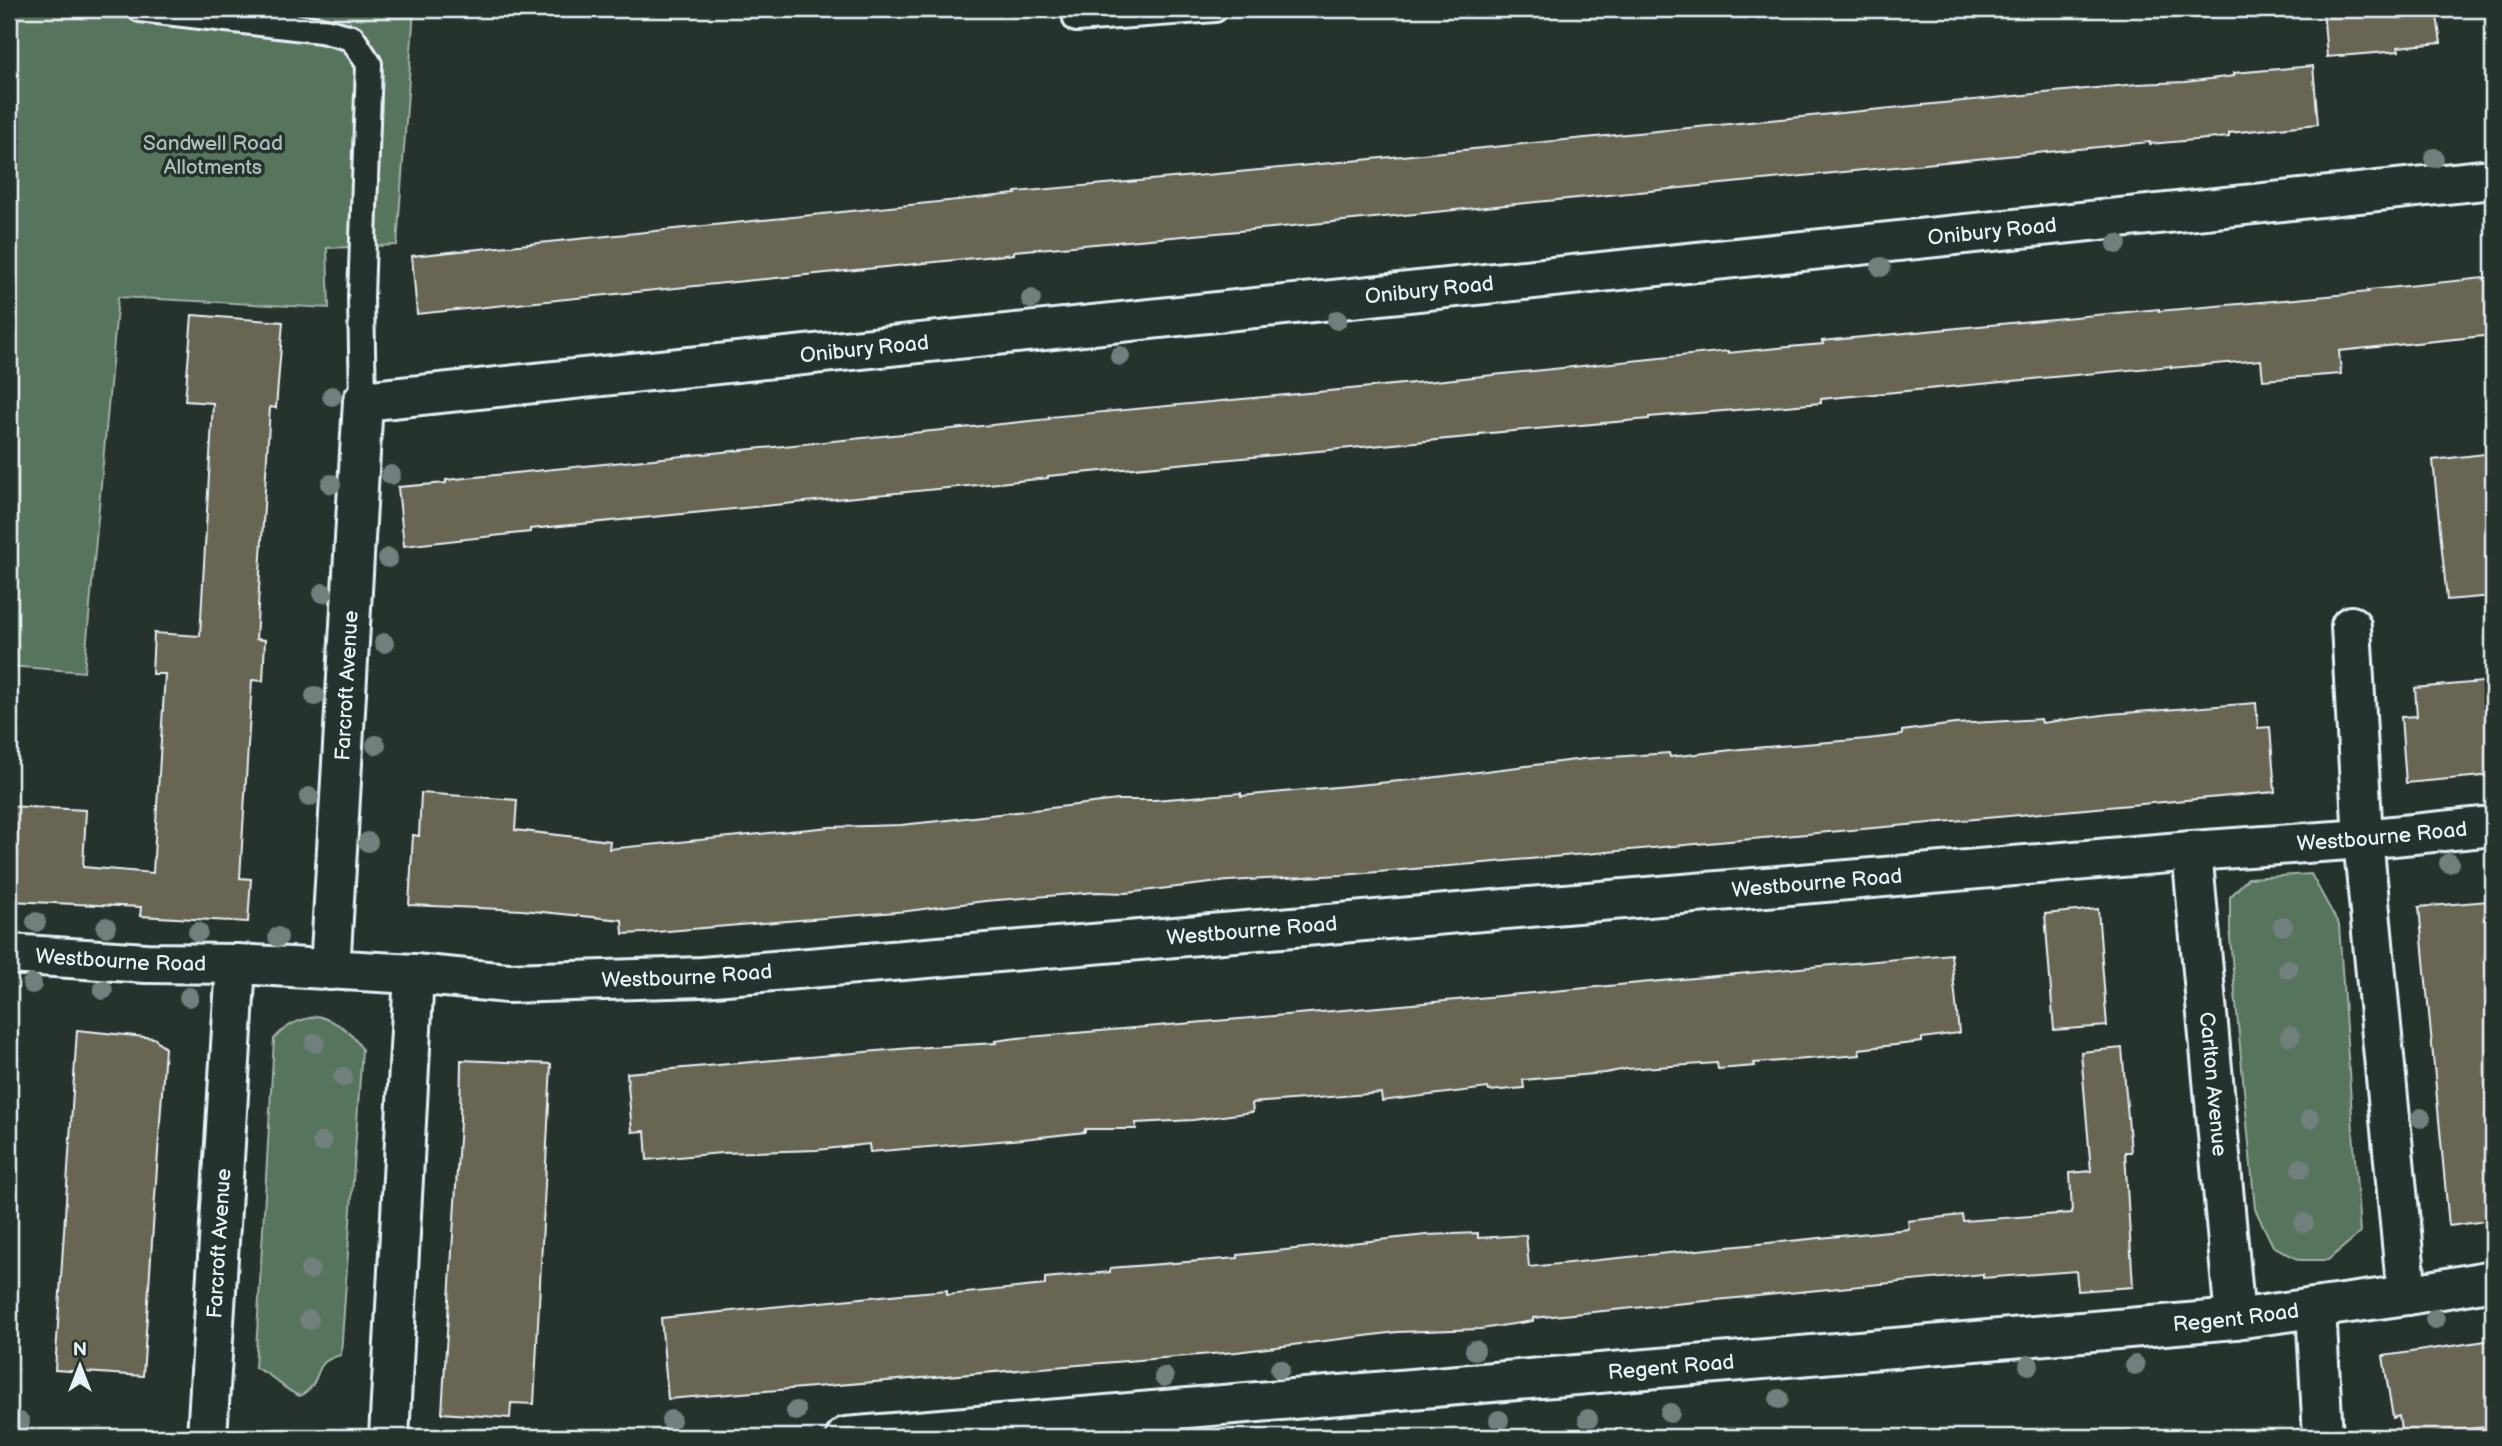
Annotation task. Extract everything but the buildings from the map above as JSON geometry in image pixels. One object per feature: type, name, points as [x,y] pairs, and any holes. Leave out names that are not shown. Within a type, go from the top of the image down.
[{"type":"street","name":"Onibury Road","points":[[363,401],[2493,179]]},
{"type":"street","name":"Farcroft Avenue","points":[[330,970],[363,401]]},
{"type":"street","points":[[2351,626],[2363,839],[2407,1295]]},
{"type":"street","name":"Westbourne Road","points":[[9,954],[146,963],[236,964],[414,974],[508,983],[702,977],[2493,826]]},
{"type":"street","name":"Carlton Avenue","points":[[2192,851],[2235,1319]]},
{"type":"street","name":"Farcroft Avenue","points":[[207,1437],[236,964]]},
{"type":"street","points":[[388,1437],[414,974]]},
{"type":"street","name":"Regent Road","points":[[846,1437],[2235,1319],[2493,1280]]},
{"type":"street","points":[[2316,1308],[2323,1437]]},
{"type":"lane","points":[[140,9],[321,30],[352,38],[369,64],[361,298],[363,401]]},
{"type":"lane","points":[[1076,19],[1215,9]]},
{"type":"green space","name":"Sandwell Road Allotments","points":[[9,9],[414,9],[397,245],[327,248],[329,308],[118,297],[84,672],[9,666]]},
{"type":"green space","points":[[2311,874],[2339,925],[2360,1233],[2328,1260],[2299,1260],[2273,1246],[2255,1209],[2230,938],[2230,897],[2248,878]]},
{"type":"green space","points":[[318,1016],[343,1028],[362,1049],[341,1355],[324,1363],[313,1384],[300,1396],[255,1368],[274,1039],[293,1023]]}]
